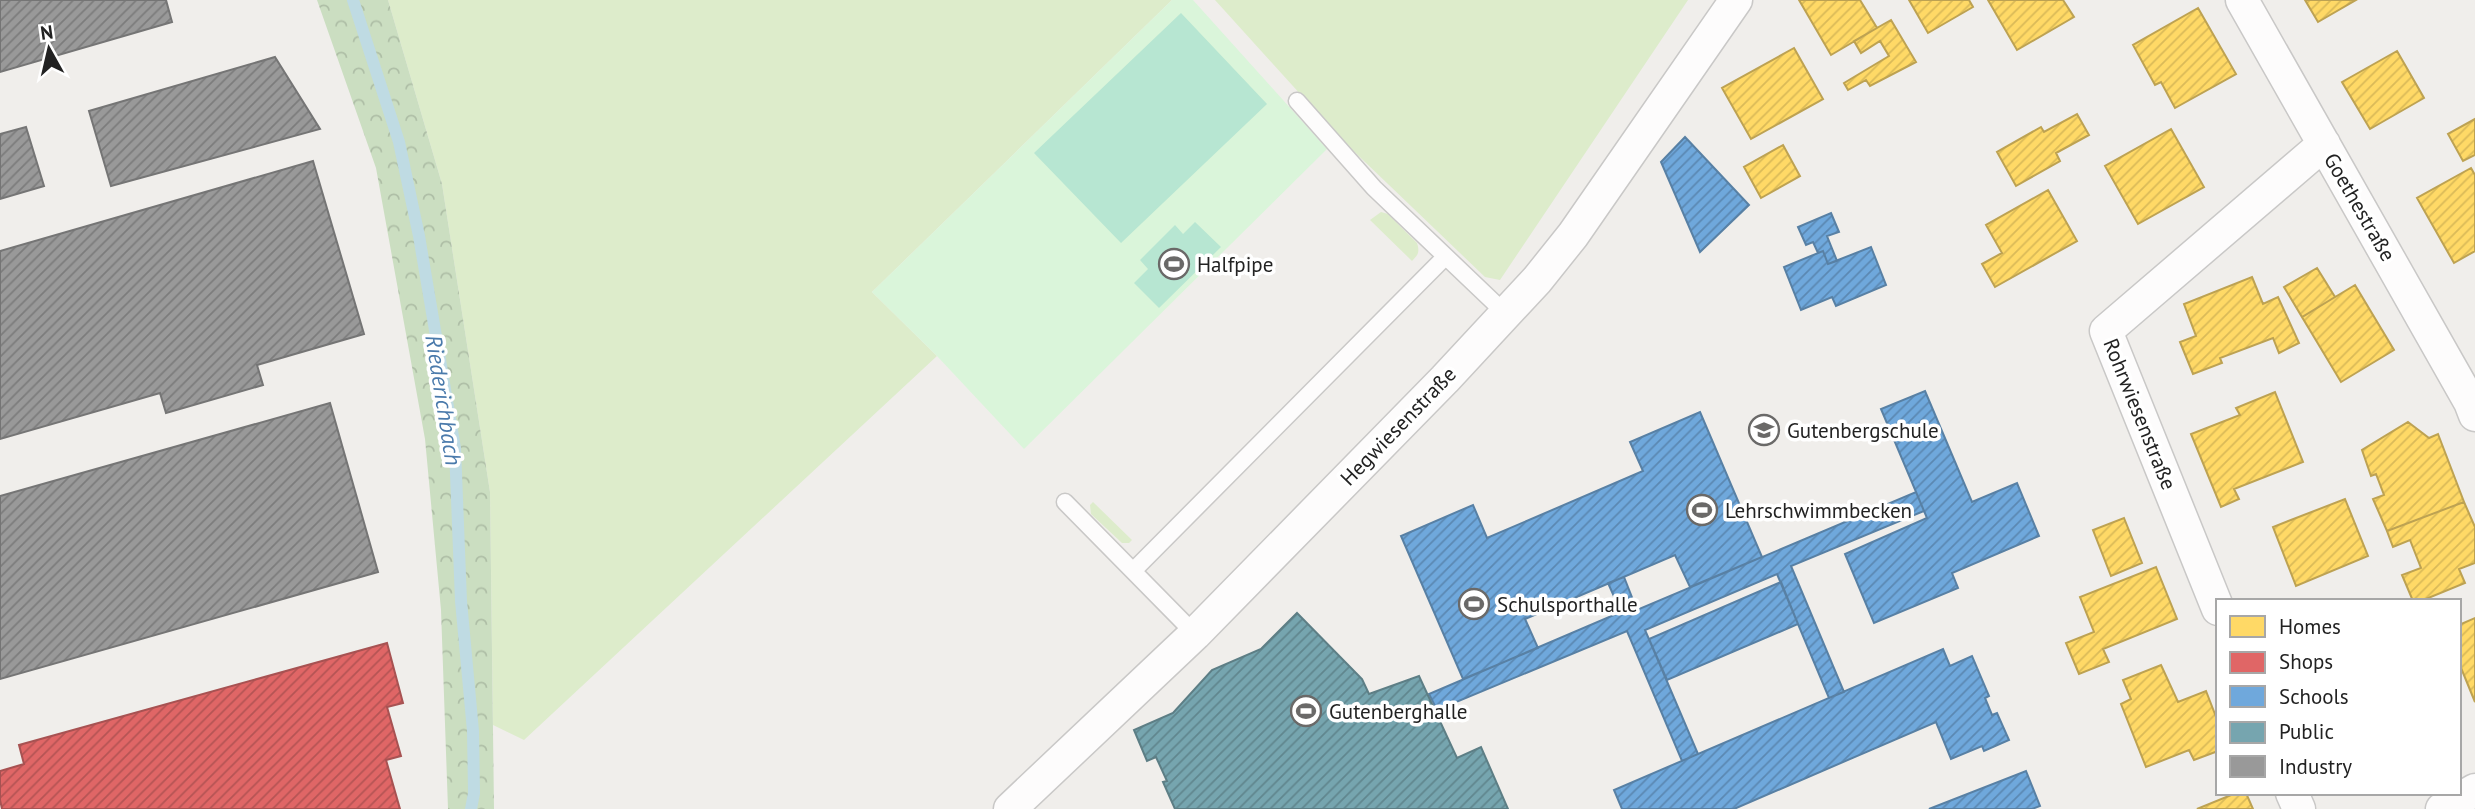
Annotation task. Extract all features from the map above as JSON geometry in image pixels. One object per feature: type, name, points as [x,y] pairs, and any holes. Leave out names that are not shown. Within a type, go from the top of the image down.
[{"type":"street","name":"Hegwiesenstraße","points":[[1022,804],[1195,634],[1445,379],[1537,280],[1573,235],[1736,0]]},
{"type":"street","name":"Goethestraße","points":[[2242,0],[2473,405]]},
{"type":"street","name":"Rohrwiesenstraße","points":[[2216,604],[2106,331],[2324,144]]},
{"type":"street","points":[[2442,809],[2475,790]]},
{"type":"lane","points":[[1297,101],[1374,188],[1506,313]]},
{"type":"lane","points":[[1133,571],[1446,257]]},
{"type":"lane","points":[[1065,502],[1195,634]]},
{"type":"green space","points":[[317,0],[388,0],[442,184],[490,492],[494,809],[448,809],[441,610],[425,439],[376,168]]},
{"type":"green space","points":[[388,0],[1172,0],[872,292],[937,356],[524,740],[493,725],[490,492],[442,184]]},
{"type":"green space","points":[[1172,0],[1193,0],[1327,149],[1024,449],[937,356],[872,292]]},
{"type":"green space","points":[[1215,0],[1688,0],[1500,280],[1485,277],[1341,139]]},
{"type":"green space","points":[[1181,13],[1267,104],[1121,243],[1034,153]]},
{"type":"green space","points":[[1381,212],[1388,214],[1417,243],[1418,253],[1412,261],[1370,220]]},
{"type":"green space","name":"Halfpipe","points":[[1195,222],[1221,247],[1159,308],[1134,283],[1148,269],[1140,260],[1175,225],[1183,234]]},
{"type":"green space","points":[[1093,502],[1132,540],[1129,543],[1122,543],[1091,514],[1090,505]]},
{"type":"building: Homes","points":[[1799,0],[1860,0],[1877,28],[1831,55]]},
{"type":"building: Homes","points":[[1909,0],[1969,0],[1973,7],[1928,33]]},
{"type":"building: Homes","points":[[1988,0],[2063,0],[2074,17],[2017,50]]},
{"type":"building: Homes","points":[[2305,0],[2356,0],[2318,22]]},
{"type":"building: Homes","points":[[2198,8],[2236,74],[2175,108],[2161,82],[2155,85],[2133,45]]},
{"type":"building: Homes","points":[[1891,20],[1916,62],[1870,86],[1866,80],[1848,90],[1844,83],[1889,56],[1880,41],[1861,53],[1854,41]]},
{"type":"building: Homes","points":[[1794,48],[1823,99],[1751,139],[1722,88]]},
{"type":"building: Homes","points":[[2397,51],[2424,98],[2370,129],[2342,82]]},
{"type":"building: Homes","points":[[2077,114],[2089,135],[2056,153],[2060,161],[2016,186],[1997,152],[2041,127],[2044,132]]},
{"type":"building: Homes","points":[[2475,119],[2475,155],[2463,161],[2448,134]]},
{"type":"building: Homes","points":[[2171,129],[2204,187],[2138,224],[2105,166]]},
{"type":"building: Homes","points":[[1783,145],[1800,176],[1761,198],[1744,167]]},
{"type":"building: Homes","points":[[2471,168],[2475,175],[2475,251],[2454,263],[2417,198]]},
{"type":"building: Homes","points":[[2048,190],[2077,241],[1995,287],[1982,264],[2002,253],[1986,225]]},
{"type":"building: Homes","points":[[2317,268],[2335,297],[2302,317],[2284,287]]},
{"type":"building: Homes","points":[[2252,277],[2263,304],[2278,297],[2299,343],[2279,353],[2273,338],[2220,358],[2222,363],[2193,374],[2180,342],[2196,336],[2184,304]]},
{"type":"building: Homes","points":[[2355,285],[2394,350],[2341,382],[2302,317]]},
{"type":"building: Homes","points":[[2275,392],[2303,462],[2234,489],[2239,499],[2221,507],[2191,434],[2240,415],[2236,408]]},
{"type":"building: Homes","points":[[2408,422],[2429,438],[2438,434],[2464,502],[2387,531],[2373,499],[2384,495],[2376,474],[2371,476],[2362,450]]},
{"type":"building: Homes","points":[[2345,499],[2368,556],[2296,586],[2273,527]]},
{"type":"building: Homes","points":[[2464,502],[2475,527],[2475,563],[2459,569],[2465,583],[2426,599],[2412,599],[2402,575],[2421,568],[2410,540],[2393,547],[2387,531]]},
{"type":"building: Homes","points":[[2124,518],[2142,563],[2111,576],[2093,530]]},
{"type":"building: Homes","points":[[2156,567],[2177,619],[2103,649],[2109,662],[2079,674],[2066,643],[2094,632],[2080,597]]},
{"type":"building: Homes","points":[[2475,618],[2475,702],[2461,668],[2461,624]]},
{"type":"building: Homes","points":[[2161,665],[2178,702],[2206,691],[2216,717],[2216,752],[2194,760],[2189,750],[2146,767],[2121,704],[2131,699],[2123,680]]},
{"type":"building: Homes","points":[[2231,795],[2247,795],[2253,809],[2197,809]]},
{"type":"building: Shops","points":[[387,643],[403,703],[387,707],[401,756],[386,760],[400,809],[2,809],[0,771],[24,764],[19,745]]},
{"type":"building: Schools","points":[[1685,137],[1749,205],[1700,252],[1661,162]]},
{"type":"building: Schools","points":[[1831,213],[1839,232],[1827,236],[1837,261],[1828,264],[1823,251],[1818,253],[1813,242],[1806,245],[1798,227]]},
{"type":"building: Schools","points":[[1871,247],[1886,285],[1836,306],[1832,297],[1801,310],[1784,267],[1823,251],[1828,264]]},
{"type":"building: Schools","points":[[1925,391],[1972,502],[2017,483],[2039,536],[1952,573],[1958,588],[1874,623],[1845,554],[1927,518],[1881,409]]},
{"type":"building: Schools","points":[[1700,412],[1762,557],[1690,587],[1675,555],[1525,619],[1538,648],[1463,679],[1401,536],[1473,505],[1487,538],[1643,471],[1630,442]]},
{"type":"building: Schools","points":[[1916,492],[1924,511],[1791,566],[1844,692],[1829,698],[1777,574],[1645,630],[1698,754],[1682,761],[1627,631],[1437,710],[1429,694],[1621,612],[1608,583],[1624,577],[1637,610]]},
{"type":"building: Schools","points":[[1781,582],[1798,624],[1667,680],[1649,639]]},
{"type":"building: Schools","points":[[1943,649],[1950,666],[1972,656],[1989,696],[1985,698],[1992,715],[1997,713],[2009,740],[1984,751],[1982,746],[1951,759],[1936,722],[1734,809],[1622,809],[1614,790]]},
{"type":"building: Schools","points":[[2026,771],[2040,806],[2032,809],[1929,809]]},
{"type":"building: Public","name":"Gutenberghalle","points":[[1297,613],[1362,679],[1369,694],[1419,676],[1457,758],[1481,747],[1508,809],[1175,809],[1156,757],[1147,761],[1134,730],[1173,713],[1212,670],[1261,649]]},
{"type":"building: Industry","points":[[0,0],[166,0],[172,22],[0,72]]},
{"type":"building: Industry","points":[[275,57],[320,129],[111,186],[89,111]]},
{"type":"building: Industry","points":[[26,127],[44,186],[0,199],[0,134]]},
{"type":"building: Industry","points":[[313,161],[364,334],[257,365],[263,385],[166,413],[160,393],[0,439],[0,251]]},
{"type":"building: Industry","points":[[330,403],[378,572],[0,679],[0,496]]},
{"type":"waterway","name":"Riederichbach","points":[[353,0],[399,142],[419,236],[455,448],[461,601],[473,731],[474,793],[471,809]]},
{"type":"place","name":"Halfpipe","points":[[1174,264]]},
{"type":"place","name":"Gutenbergschule","points":[[1764,430]]},
{"type":"place","name":"Lehrschwimmbecken","points":[[1702,510]]},
{"type":"place","name":"Schulsporthalle","points":[[1474,604]]},
{"type":"place","name":"Gutenberghalle","points":[[1306,711]]}]
